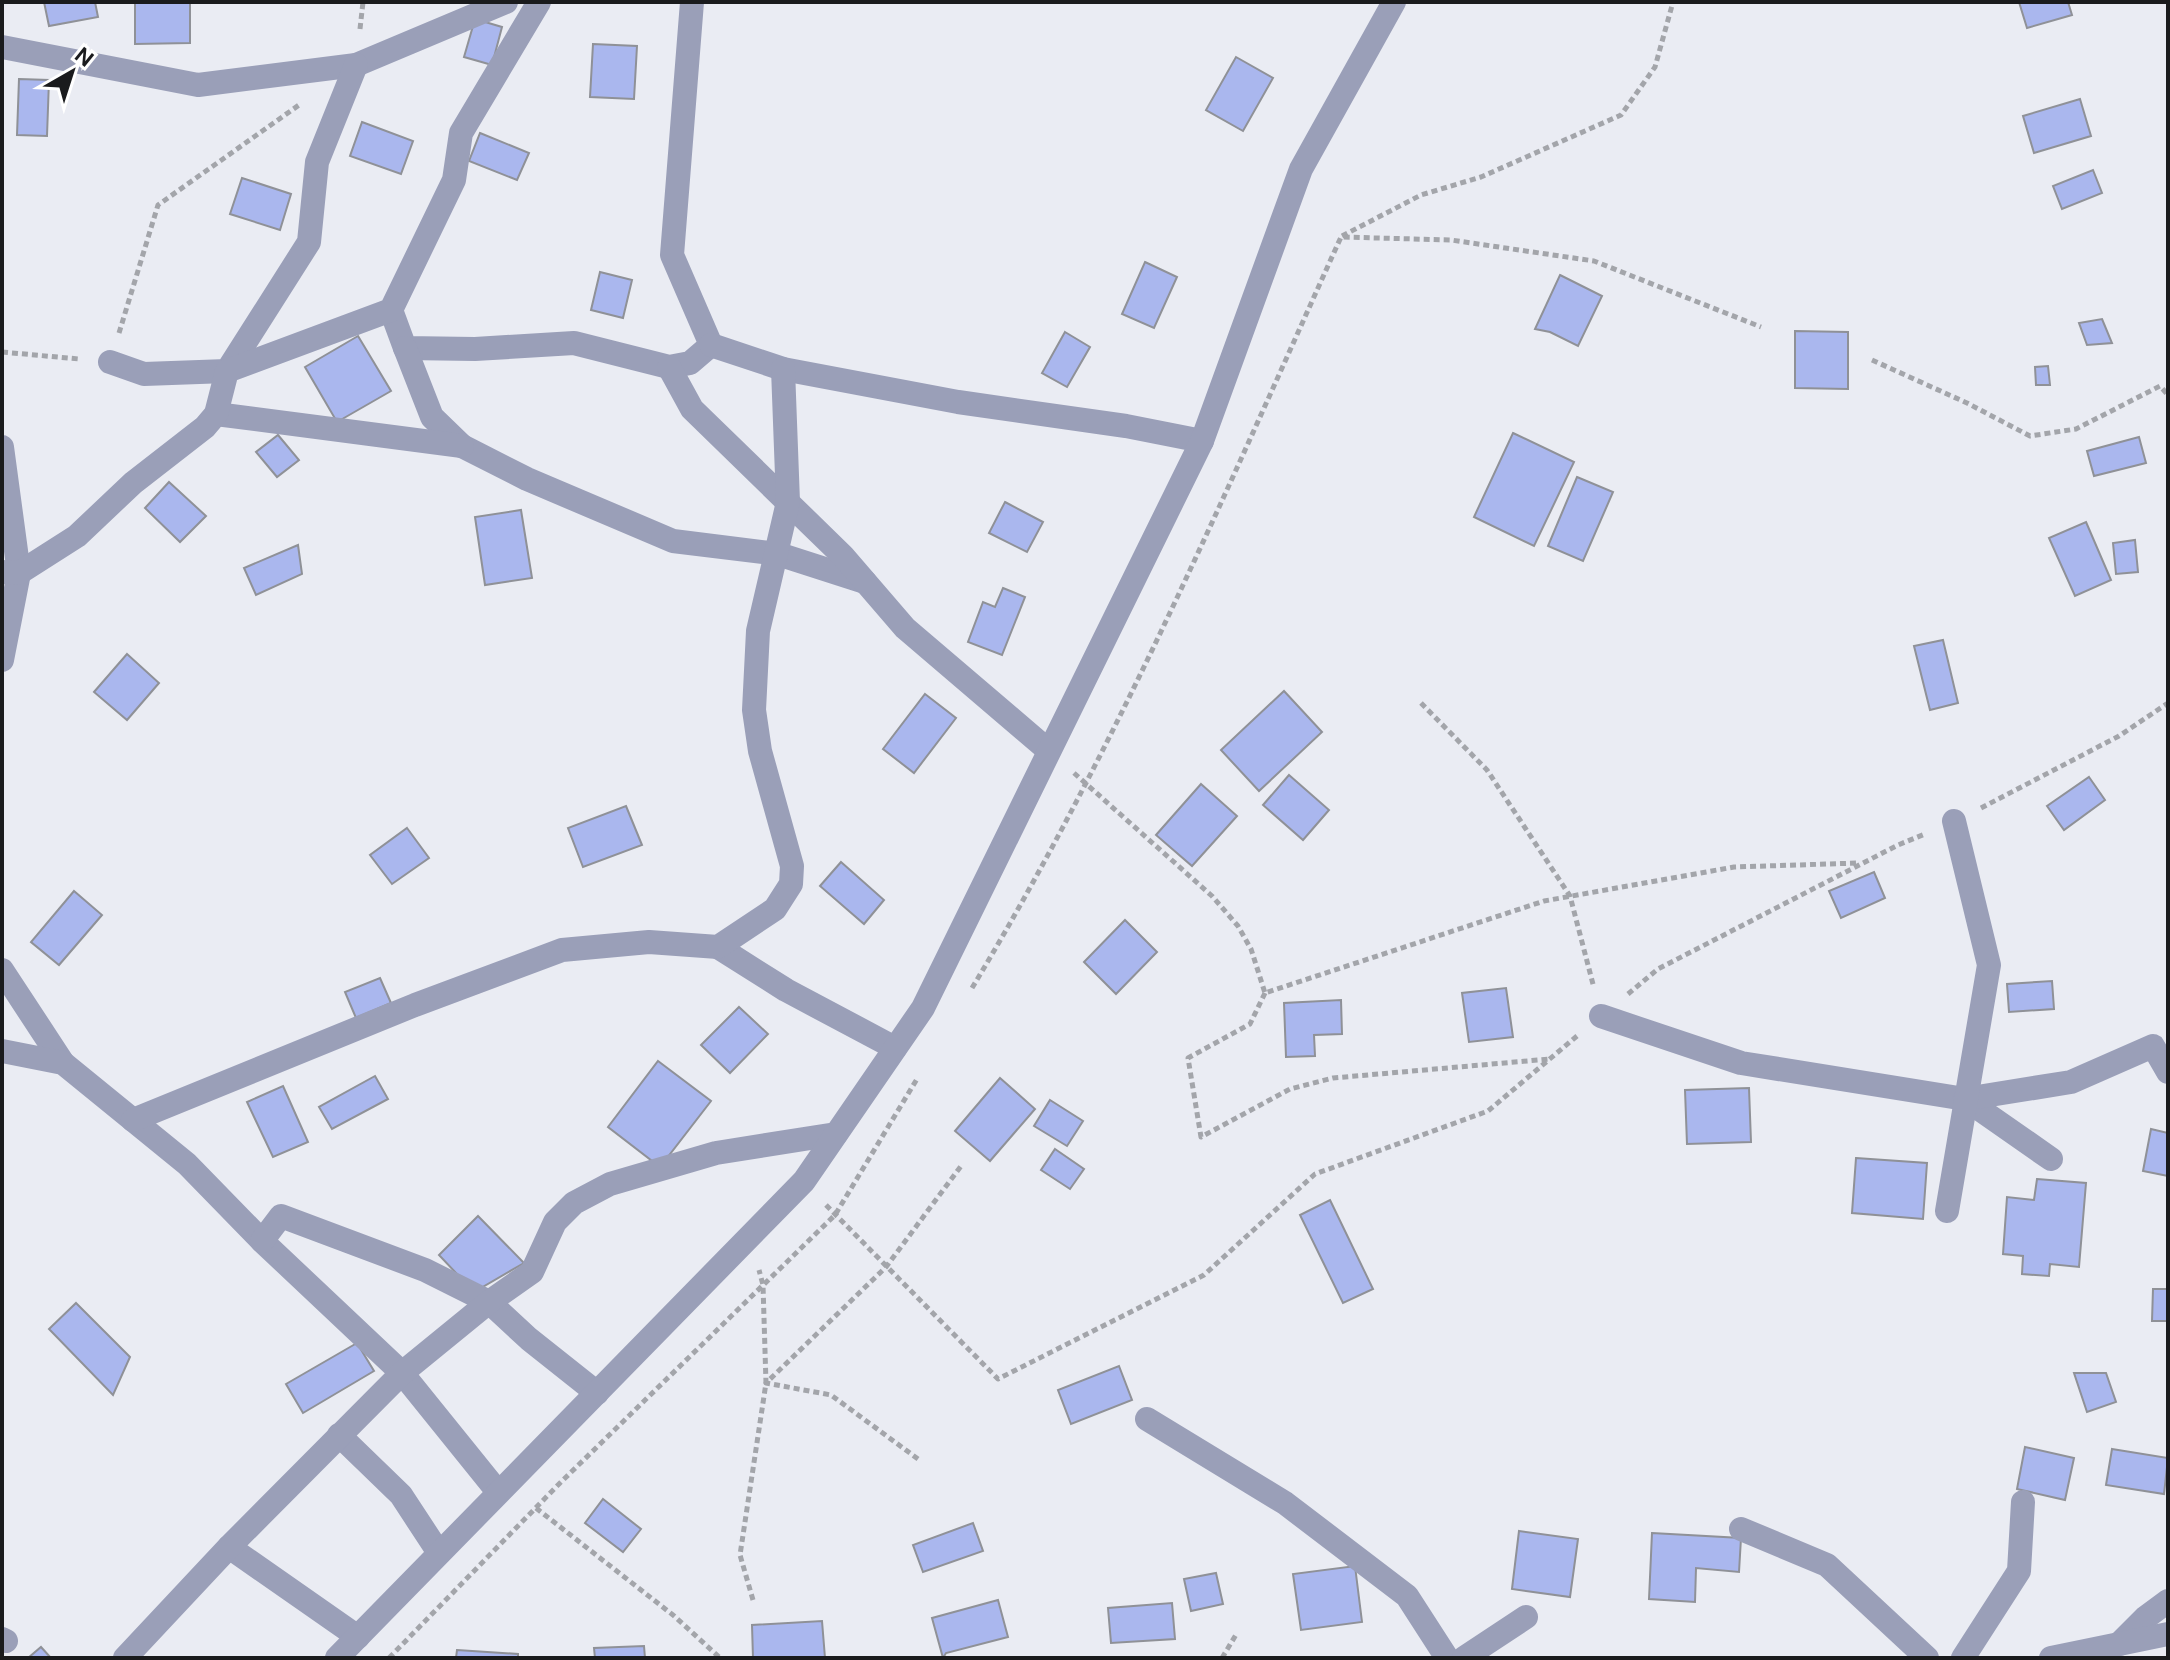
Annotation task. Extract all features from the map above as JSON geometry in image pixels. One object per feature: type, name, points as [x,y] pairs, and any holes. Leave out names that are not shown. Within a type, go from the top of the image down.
[{"type":"street","points":[[2,47],[198,85],[356,65],[506,2]]},
{"type":"street","points":[[110,362],[144,374],[227,371],[391,310],[454,180],[461,133],[539,2]]},
{"type":"street","points":[[692,2],[672,255],[711,345],[783,369],[958,402],[1126,426],[1202,441]]},
{"type":"street","points":[[337,1658],[804,1181],[923,1008],[1202,441],[1301,169],[1394,2]]},
{"type":"street","points":[[10,573],[77,536],[133,483],[205,427],[216,414],[227,371],[309,242],[317,162],[356,65]]},
{"type":"street","points":[[391,310],[432,417],[462,446],[527,479],[673,541],[778,554],[865,582]]},
{"type":"street","points":[[405,348],[475,349],[574,343],[669,367],[690,363],[711,345]]},
{"type":"street","points":[[669,367],[692,409],[843,556],[905,628],[1049,751]]},
{"type":"street","points":[[718,947],[775,909],[791,884],[792,866],[760,751],[754,710],[758,631],[788,502],[783,369]]},
{"type":"street","points":[[216,414],[462,446]]},
{"type":"street","points":[[2,447],[10,573],[3,654]]},
{"type":"street","points":[[1947,1211],[1989,965],[1954,821]]},
{"type":"street","points":[[133,1120],[415,1005],[562,950],[649,942],[718,947],[786,990],[895,1048]]},
{"type":"street","points":[[2,970],[63,1063],[187,1164],[262,1241],[402,1373],[498,1492]]},
{"type":"street","points":[[1601,1016],[1741,1063],[1965,1099],[2071,1082],[2153,1046],[2168,1072]]},
{"type":"street","points":[[2,1051],[63,1063]]},
{"type":"street","points":[[1965,1099],[2051,1159]]},
{"type":"street","points":[[125,1658],[229,1547],[402,1373],[489,1302],[532,1272],[555,1222],[574,1203],[610,1184],[716,1153],[836,1134]]},
{"type":"street","points":[[262,1241],[281,1216],[425,1270],[489,1302],[529,1339],[597,1393]]},
{"type":"street","points":[[1147,1419],[1285,1503],[1407,1596],[1447,1658]]},
{"type":"street","points":[[339,1435],[401,1495],[439,1553]]},
{"type":"street","points":[[1963,1658],[2019,1571],[2023,1502]]},
{"type":"street","points":[[1741,1529],[1827,1565],[1927,1658]]},
{"type":"street","points":[[229,1547],[358,1637]]},
{"type":"street","points":[[2119,1644],[2168,1601]]},
{"type":"street","points":[[1464,1658],[1526,1617]]},
{"type":"street","points":[[2051,1658],[2168,1634]]},
{"type":"path","points":[[356,65],[363,2]]},
{"type":"path","points":[[964,1001],[1029,894],[1165,625],[1341,237],[1421,195],[1481,177],[1621,115],[1655,67],[1673,2]]},
{"type":"path","points":[[2,352],[110,362],[158,205],[306,100]]},
{"type":"path","points":[[1341,237],[1451,240],[1594,261],[1761,327]]},
{"type":"path","points":[[1872,360],[1967,403],[2030,436],[2076,429],[2160,386],[2168,395]]},
{"type":"path","points":[[1421,703],[1487,770],[1570,896],[1601,1016]]},
{"type":"path","points":[[804,1181],[998,1379],[1204,1275],[1315,1174],[1488,1111],[1658,969],[1898,845],[1954,821],[2119,736],[2168,703]]},
{"type":"path","points":[[1086,783],[1212,896],[1251,949],[1265,993],[1250,1024],[1188,1058],[1201,1137],[1290,1089],[1333,1078],[1550,1059]]},
{"type":"path","points":[[1265,993],[1544,901],[1734,867],[1864,863]]},
{"type":"path","points":[[389,1658],[536,1508],[835,1215],[924,1067]]},
{"type":"path","points":[[766,1383],[886,1267],[961,1166]]},
{"type":"path","points":[[751,1234],[763,1285],[766,1383],[740,1555],[753,1600]]},
{"type":"path","points":[[766,1383],[831,1395],[918,1459]]},
{"type":"path","points":[[536,1508],[673,1615],[720,1658]]},
{"type":"path","points":[[1222,1658],[1237,1633]]},
{"type":"building","points":[[44,2],[95,2],[98,17],[49,26]]},
{"type":"building","points":[[135,2],[190,2],[190,43],[135,44]]},
{"type":"building","points":[[2019,2],[2068,2],[2072,15],[2027,28]]},
{"type":"building","points":[[475,19],[502,27],[492,65],[464,57]]},
{"type":"building","points":[[593,44],[637,46],[634,99],[590,97]]},
{"type":"building","points":[[1236,57],[1273,78],[1243,131],[1206,110]]},
{"type":"building","points":[[19,79],[49,80],[47,136],[17,135]]},
{"type":"building","points":[[2080,99],[2091,136],[2034,153],[2023,116]]},
{"type":"building","points":[[362,122],[413,141],[401,174],[350,156]]},
{"type":"building","points":[[480,133],[529,153],[517,180],[469,161]]},
{"type":"building","points":[[2093,170],[2102,193],[2062,209],[2053,186]]},
{"type":"building","points":[[242,178],[291,194],[280,230],[230,214]]},
{"type":"building","points":[[1145,262],[1177,277],[1154,328],[1122,314]]},
{"type":"building","points":[[600,272],[632,280],[623,318],[591,310]]},
{"type":"building","points":[[1560,275],[1602,296],[1578,346],[1550,332],[1535,329]]},
{"type":"building","points":[[2102,319],[2112,343],[2087,345],[2079,323]]},
{"type":"building","points":[[1795,331],[1848,332],[1848,389],[1795,388]]},
{"type":"building","points":[[1065,332],[1090,347],[1067,387],[1042,373]]},
{"type":"building","points":[[358,336],[391,391],[337,422],[305,367]]},
{"type":"building","points":[[2048,366],[2050,385],[2036,385],[2035,367]]},
{"type":"building","points":[[1513,433],[1574,462],[1534,546],[1474,517]]},
{"type":"building","points":[[278,435],[299,460],[277,477],[256,452]]},
{"type":"building","points":[[2139,437],[2146,463],[2094,476],[2087,451]]},
{"type":"building","points":[[1577,477],[1613,492],[1583,561],[1548,546]]},
{"type":"building","points":[[169,482],[206,516],[180,542],[145,508]]},
{"type":"building","points":[[1005,502],[1043,522],[1027,552],[989,533]]},
{"type":"building","points":[[521,510],[532,578],[485,585],[475,517]]},
{"type":"building","points":[[2086,522],[2111,580],[2075,596],[2049,538]]},
{"type":"building","points":[[2135,540],[2138,572],[2116,574],[2113,543]]},
{"type":"building","points":[[298,545],[302,574],[256,595],[244,568]]},
{"type":"building","points":[[1003,588],[1025,597],[1002,655],[968,642],[983,602],[995,607]]},
{"type":"building","points":[[1943,640],[1958,703],[1930,710],[1914,646]]},
{"type":"building","points":[[127,654],[159,683],[127,720],[94,692]]},
{"type":"building","points":[[1284,691],[1322,732],[1259,791],[1221,750]]},
{"type":"building","points":[[925,694],[956,718],[914,773],[883,749]]},
{"type":"building","points":[[1289,775],[1329,810],[1303,840],[1263,805]]},
{"type":"building","points":[[2089,777],[2105,800],[2064,830],[2047,806]]},
{"type":"building","points":[[1201,784],[1237,816],[1192,866],[1156,835]]},
{"type":"building","points":[[626,806],[642,845],[583,867],[568,828]]},
{"type":"building","points":[[407,828],[429,858],[392,884],[370,855]]},
{"type":"building","points":[[841,862],[884,900],[864,924],[820,886]]},
{"type":"building","points":[[1874,872],[1885,898],[1841,918],[1829,891]]},
{"type":"building","points":[[74,891],[102,915],[59,965],[31,942]]},
{"type":"building","points":[[1125,920],[1157,952],[1116,994],[1084,962]]},
{"type":"building","points":[[380,978],[391,1003],[356,1018],[345,992]]},
{"type":"building","points":[[2052,981],[2054,1009],[2009,1012],[2007,984]]},
{"type":"building","points":[[1506,988],[1513,1037],[1469,1042],[1462,993]]},
{"type":"building","points":[[1341,1000],[1342,1034],[1314,1035],[1315,1056],[1286,1057],[1284,1003]]},
{"type":"building","points":[[739,1007],[768,1034],[730,1073],[701,1045]]},
{"type":"building","points":[[658,1061],[711,1101],[660,1167],[608,1127]]},
{"type":"building","points":[[375,1076],[388,1099],[332,1129],[319,1107]]},
{"type":"building","points":[[1000,1078],[1035,1109],[990,1161],[955,1131]]},
{"type":"building","points":[[283,1086],[308,1142],[273,1157],[247,1102]]},
{"type":"building","points":[[1749,1088],[1751,1142],[1687,1144],[1685,1090]]},
{"type":"building","points":[[1050,1100],[1083,1121],[1067,1146],[1034,1126]]},
{"type":"building","points":[[2151,1129],[2168,1133],[2168,1176],[2143,1171]]},
{"type":"building","points":[[1055,1149],[1084,1169],[1070,1189],[1041,1170]]},
{"type":"building","points":[[1856,1158],[1927,1163],[1923,1219],[1852,1213]]},
{"type":"building","points":[[2037,1179],[2086,1183],[2079,1267],[2050,1264],[2049,1276],[2022,1274],[2023,1256],[2003,1254],[2007,1197],[2034,1200]]},
{"type":"building","points":[[1330,1200],[1373,1289],[1343,1303],[1300,1215]]},
{"type":"building","points":[[478,1216],[524,1263],[474,1292],[439,1255]]},
{"type":"building","points":[[2153,1289],[2168,1289],[2168,1321],[2152,1321]]},
{"type":"building","points":[[76,1303],[130,1357],[113,1395],[49,1329]]},
{"type":"building","points":[[357,1343],[374,1371],[303,1413],[286,1384]]},
{"type":"building","points":[[1119,1366],[1132,1400],[1071,1424],[1058,1390]]},
{"type":"building","points":[[2074,1373],[2106,1373],[2116,1402],[2087,1412]]},
{"type":"building","points":[[2025,1447],[2074,1458],[2065,1500],[2017,1489]]},
{"type":"building","points":[[2112,1449],[2168,1458],[2164,1494],[2106,1485]]},
{"type":"building","points":[[603,1499],[641,1529],[623,1552],[585,1523]]},
{"type":"building","points":[[973,1523],[983,1551],[923,1572],[913,1545]]},
{"type":"building","points":[[1519,1531],[1578,1539],[1570,1597],[1512,1589]]},
{"type":"building","points":[[1652,1533],[1741,1538],[1739,1572],[1696,1568],[1695,1602],[1649,1599]]},
{"type":"building","points":[[1355,1566],[1362,1622],[1301,1630],[1293,1574]]},
{"type":"building","points":[[1216,1573],[1223,1604],[1191,1611],[1184,1579]]},
{"type":"building","points":[[998,1600],[1008,1637],[946,1653],[943,1658],[932,1618]]},
{"type":"building","points":[[1172,1603],[1175,1639],[1111,1643],[1108,1608]]},
{"type":"building","points":[[822,1621],[825,1658],[753,1658],[752,1625]]},
{"type":"building","points":[[644,1646],[645,1658],[595,1658],[594,1648]]},
{"type":"building","points":[[41,1647],[51,1658],[28,1658]]},
{"type":"building","points":[[457,1650],[518,1654],[518,1658],[456,1658]]}]
